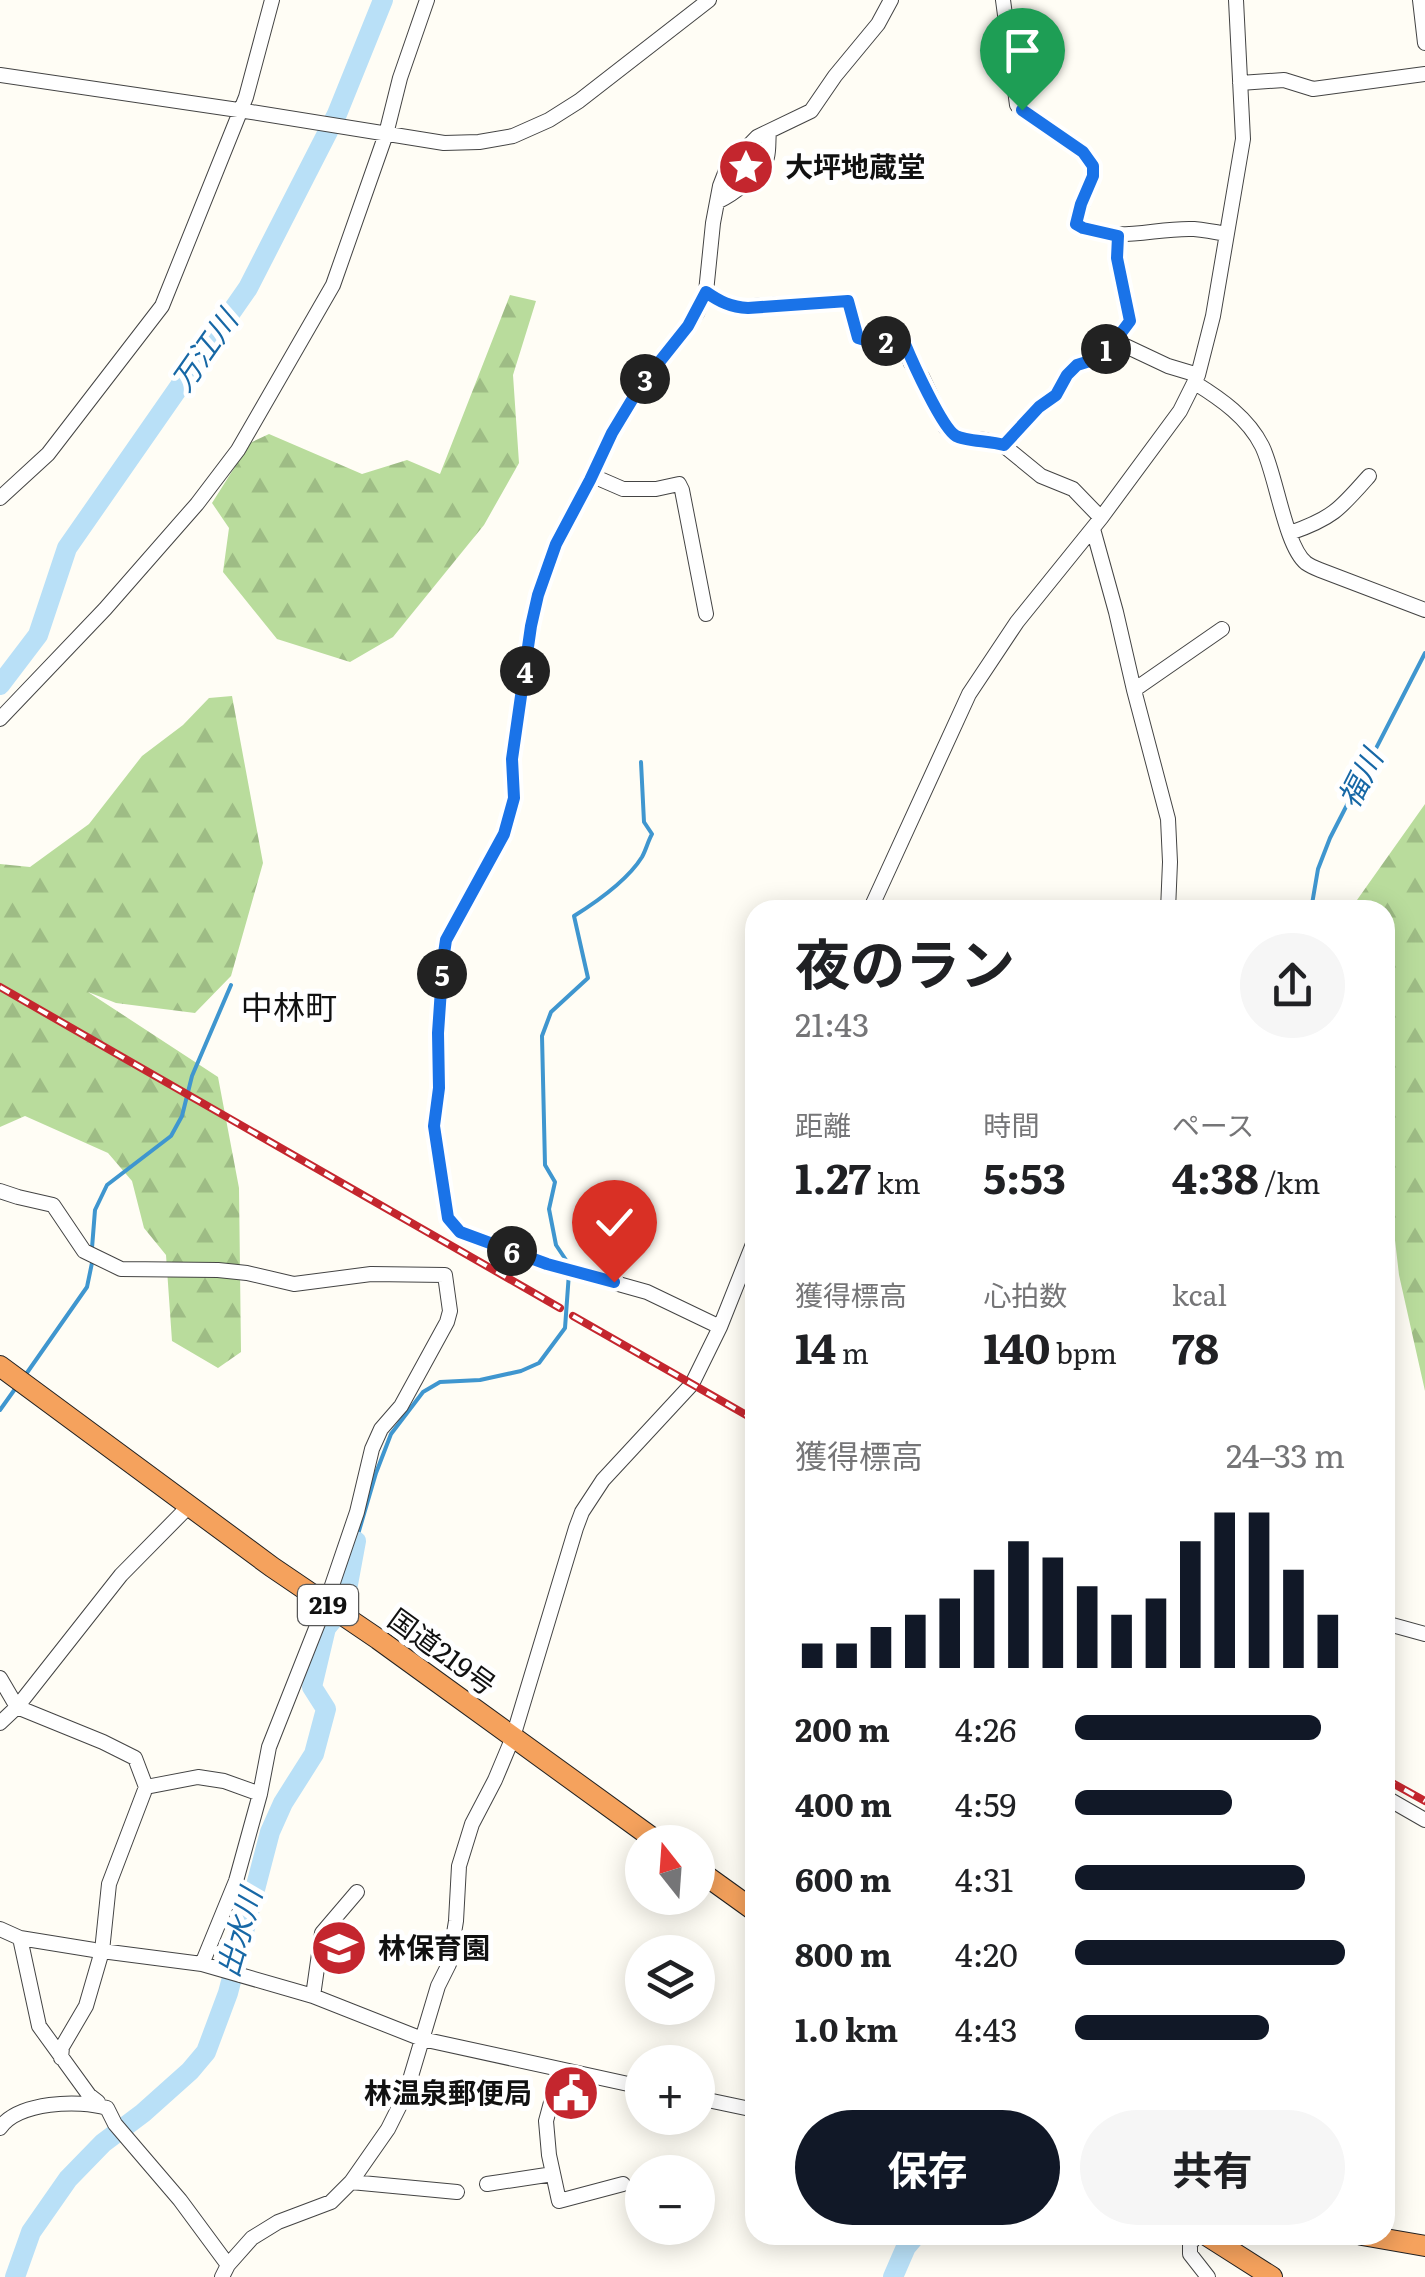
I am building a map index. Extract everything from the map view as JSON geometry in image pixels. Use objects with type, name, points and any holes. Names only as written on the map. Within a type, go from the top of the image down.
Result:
[{"type":"highway","name":"国道219号","points":[[0,1366],[634,1825]]},
{"type":"highway","points":[[715,1882],[745,1904]]},
{"type":"highway","points":[[1395,2241],[1425,2246]]},
{"type":"highway","points":[[1222,2245],[1272,2277]]},
{"type":"street","points":[[0,498],[48,454],[162,306],[242,110],[272,0]]},
{"type":"street","points":[[0,719],[198,504],[238,450],[333,285],[428,0]]},
{"type":"street","points":[[0,75],[444,143],[479,142],[513,136],[549,120],[709,0]]},
{"type":"street","points":[[720,1327],[647,1292],[547,1264],[460,1232],[448,1218],[434,1126],[446,940],[504,834],[514,798],[512,759],[538,595],[556,544],[612,433],[641,385],[688,326],[706,292],[717,202],[727,168],[758,137],[811,111],[878,24],[891,0]]},
{"type":"street","points":[[1003,0],[1017,105],[1083,152],[1093,166],[1076,224],[1118,236],[1192,229],[1226,234]]},
{"type":"street","points":[[875,900],[969,694],[1017,622],[1097,524],[1180,411],[1197,379],[1213,316],[1242,139],[1236,0]]},
{"type":"street","points":[[1420,0],[1425,43]]},
{"type":"street","points":[[1240,83],[1284,80],[1313,88],[1425,74]]},
{"type":"street","points":[[717,202],[726,198],[768,156],[768,132]]},
{"type":"street","points":[[1004,445],[1039,407],[1056,395],[1077,365],[1093,360],[1130,321],[1117,258],[1118,236]]},
{"type":"street","points":[[706,292],[734,307],[748,308],[848,301],[858,338],[905,344],[946,428],[960,438],[1004,445],[1042,476],[1073,489],[1097,524],[1168,819],[1168,900]]},
{"type":"street","points":[[1115,341],[1197,379],[1254,432],[1298,554],[1306,563],[1425,610]]},
{"type":"street","points":[[593,476],[623,490],[679,484],[706,614]]},
{"type":"street","points":[[1290,533],[1338,512],[1368,476]]},
{"type":"street","points":[[1134,690],[1222,630]]},
{"type":"street","points":[[0,1190],[53,1205],[84,1251],[121,1268],[232,1271],[294,1284],[371,1274],[445,1275],[450,1311],[447,1322],[401,1406],[381,1428],[372,1448],[357,1512],[326,1604],[269,1747],[236,1880],[202,1964]]},
{"type":"street","points":[[20,1938],[39,2026],[89,2095],[106,2108],[115,2124],[180,2200],[225,2271],[252,2238],[278,2222],[331,2202],[351,2182],[388,2129],[406,2093],[438,1986],[450,1964],[458,1866],[472,1824],[513,1738],[582,1512],[604,1480],[692,1384],[745,1263]]},
{"type":"street","points":[[0,1722],[17,1707],[121,1576],[189,1506]]},
{"type":"street","points":[[1395,1626],[1425,1634]]},
{"type":"street","points":[[0,1678],[17,1707],[135,1758],[146,1787],[109,1884],[102,1951],[86,2006],[62,2047],[60,2058]]},
{"type":"street","points":[[146,1787],[198,1777],[224,1781],[260,1794]]},
{"type":"street","points":[[1395,1804],[1425,1820]]},
{"type":"street","points":[[313,1996],[322,1933],[357,1892]]},
{"type":"street","points":[[0,1930],[20,1938],[202,1964],[313,1996],[422,2039],[625,2083]]},
{"type":"street","points":[[560,2069],[546,2121],[559,2201],[622,2184]]},
{"type":"street","points":[[0,2128],[29,2108],[87,2102],[106,2108]]},
{"type":"street","points":[[715,2102],[745,2108]]},
{"type":"street","points":[[487,2184],[553,2174]]},
{"type":"street","points":[[351,2182],[457,2192]]},
{"type":"street","points":[[1190,2245],[1190,2254],[1208,2277]]},
{"type":"green space","points":[[510,295],[536,301],[513,375],[519,463],[484,525],[393,637],[350,662],[277,639],[223,572],[229,528],[212,503],[250,443],[269,434],[362,474],[407,460],[440,474]]},
{"type":"green space","points":[[232,696],[263,863],[231,976],[195,1013],[116,1003],[88,992],[218,1077],[239,1188],[241,1352],[218,1368],[172,1341],[166,1255],[144,1228],[132,1181],[108,1153],[25,1116],[0,1127],[0,864],[30,867],[89,824],[142,756],[183,725],[209,698]]},
{"type":"green space","points":[[1425,804],[1425,1391],[1395,1240],[1395,900],[1357,900]]},
{"type":"waterway","name":"万江川","points":[[0,685],[38,635],[67,548],[248,288],[337,114],[383,0]]},
{"type":"waterway","name":"福川","points":[[1313,900],[1318,869],[1330,838],[1425,653]]},
{"type":"waterway","points":[[568,1263],[556,1245],[549,1209],[555,1182],[545,1165],[542,1036],[551,1012],[588,978],[574,916],[628,874],[642,857],[652,834],[644,822],[641,762]]},
{"type":"waterway","points":[[92,1248],[95,1210],[107,1185],[171,1136],[182,1116],[192,1076],[231,985]]},
{"type":"waterway","points":[[24,1377],[87,1287],[93,1258]]},
{"type":"waterway","points":[[356,1541],[391,1434],[423,1392],[440,1382],[480,1380],[539,1363],[565,1328],[569,1273]]},
{"type":"waterway","points":[[0,1410],[15,1389]]},
{"type":"waterway","name":"出水川","points":[[15,2277],[31,2232],[68,2179],[103,2143],[190,2071],[206,2052],[228,1993],[270,1832],[314,1754],[326,1709],[312,1687],[326,1628],[344,1606],[356,1541]]},
{"type":"waterway","name":"福川","points":[[893,2277],[908,2245]]},
{"type":"railway","points":[[0,987],[560,1308]]},
{"type":"railway","points":[[573,1316],[745,1414]]},
{"type":"railway","points":[[1395,1784],[1425,1801]]},
{"type":"place","name":"大坪地蔵堂","points":[[746,167]]},
{"type":"place","name":"林保育園","points":[[339,1948]]},
{"type":"place","name":"林温泉郵便局","points":[[571,2093]]},
{"type":"district","name":"中林町","points":[[289,1008]]},
{"type":"route","points":[[614,1282],[547,1264],[460,1232],[448,1218],[434,1126],[446,940],[504,834],[514,798],[512,759],[538,595],[556,544],[612,433],[641,385],[688,326],[706,292],[734,307],[748,308],[848,301],[858,338],[905,344],[946,428],[960,438],[1004,445],[1039,407],[1056,395],[1077,365],[1093,360],[1115,341],[1130,321],[1117,258],[1118,236],[1076,224],[1093,166],[1083,152],[1022,110]]}]
